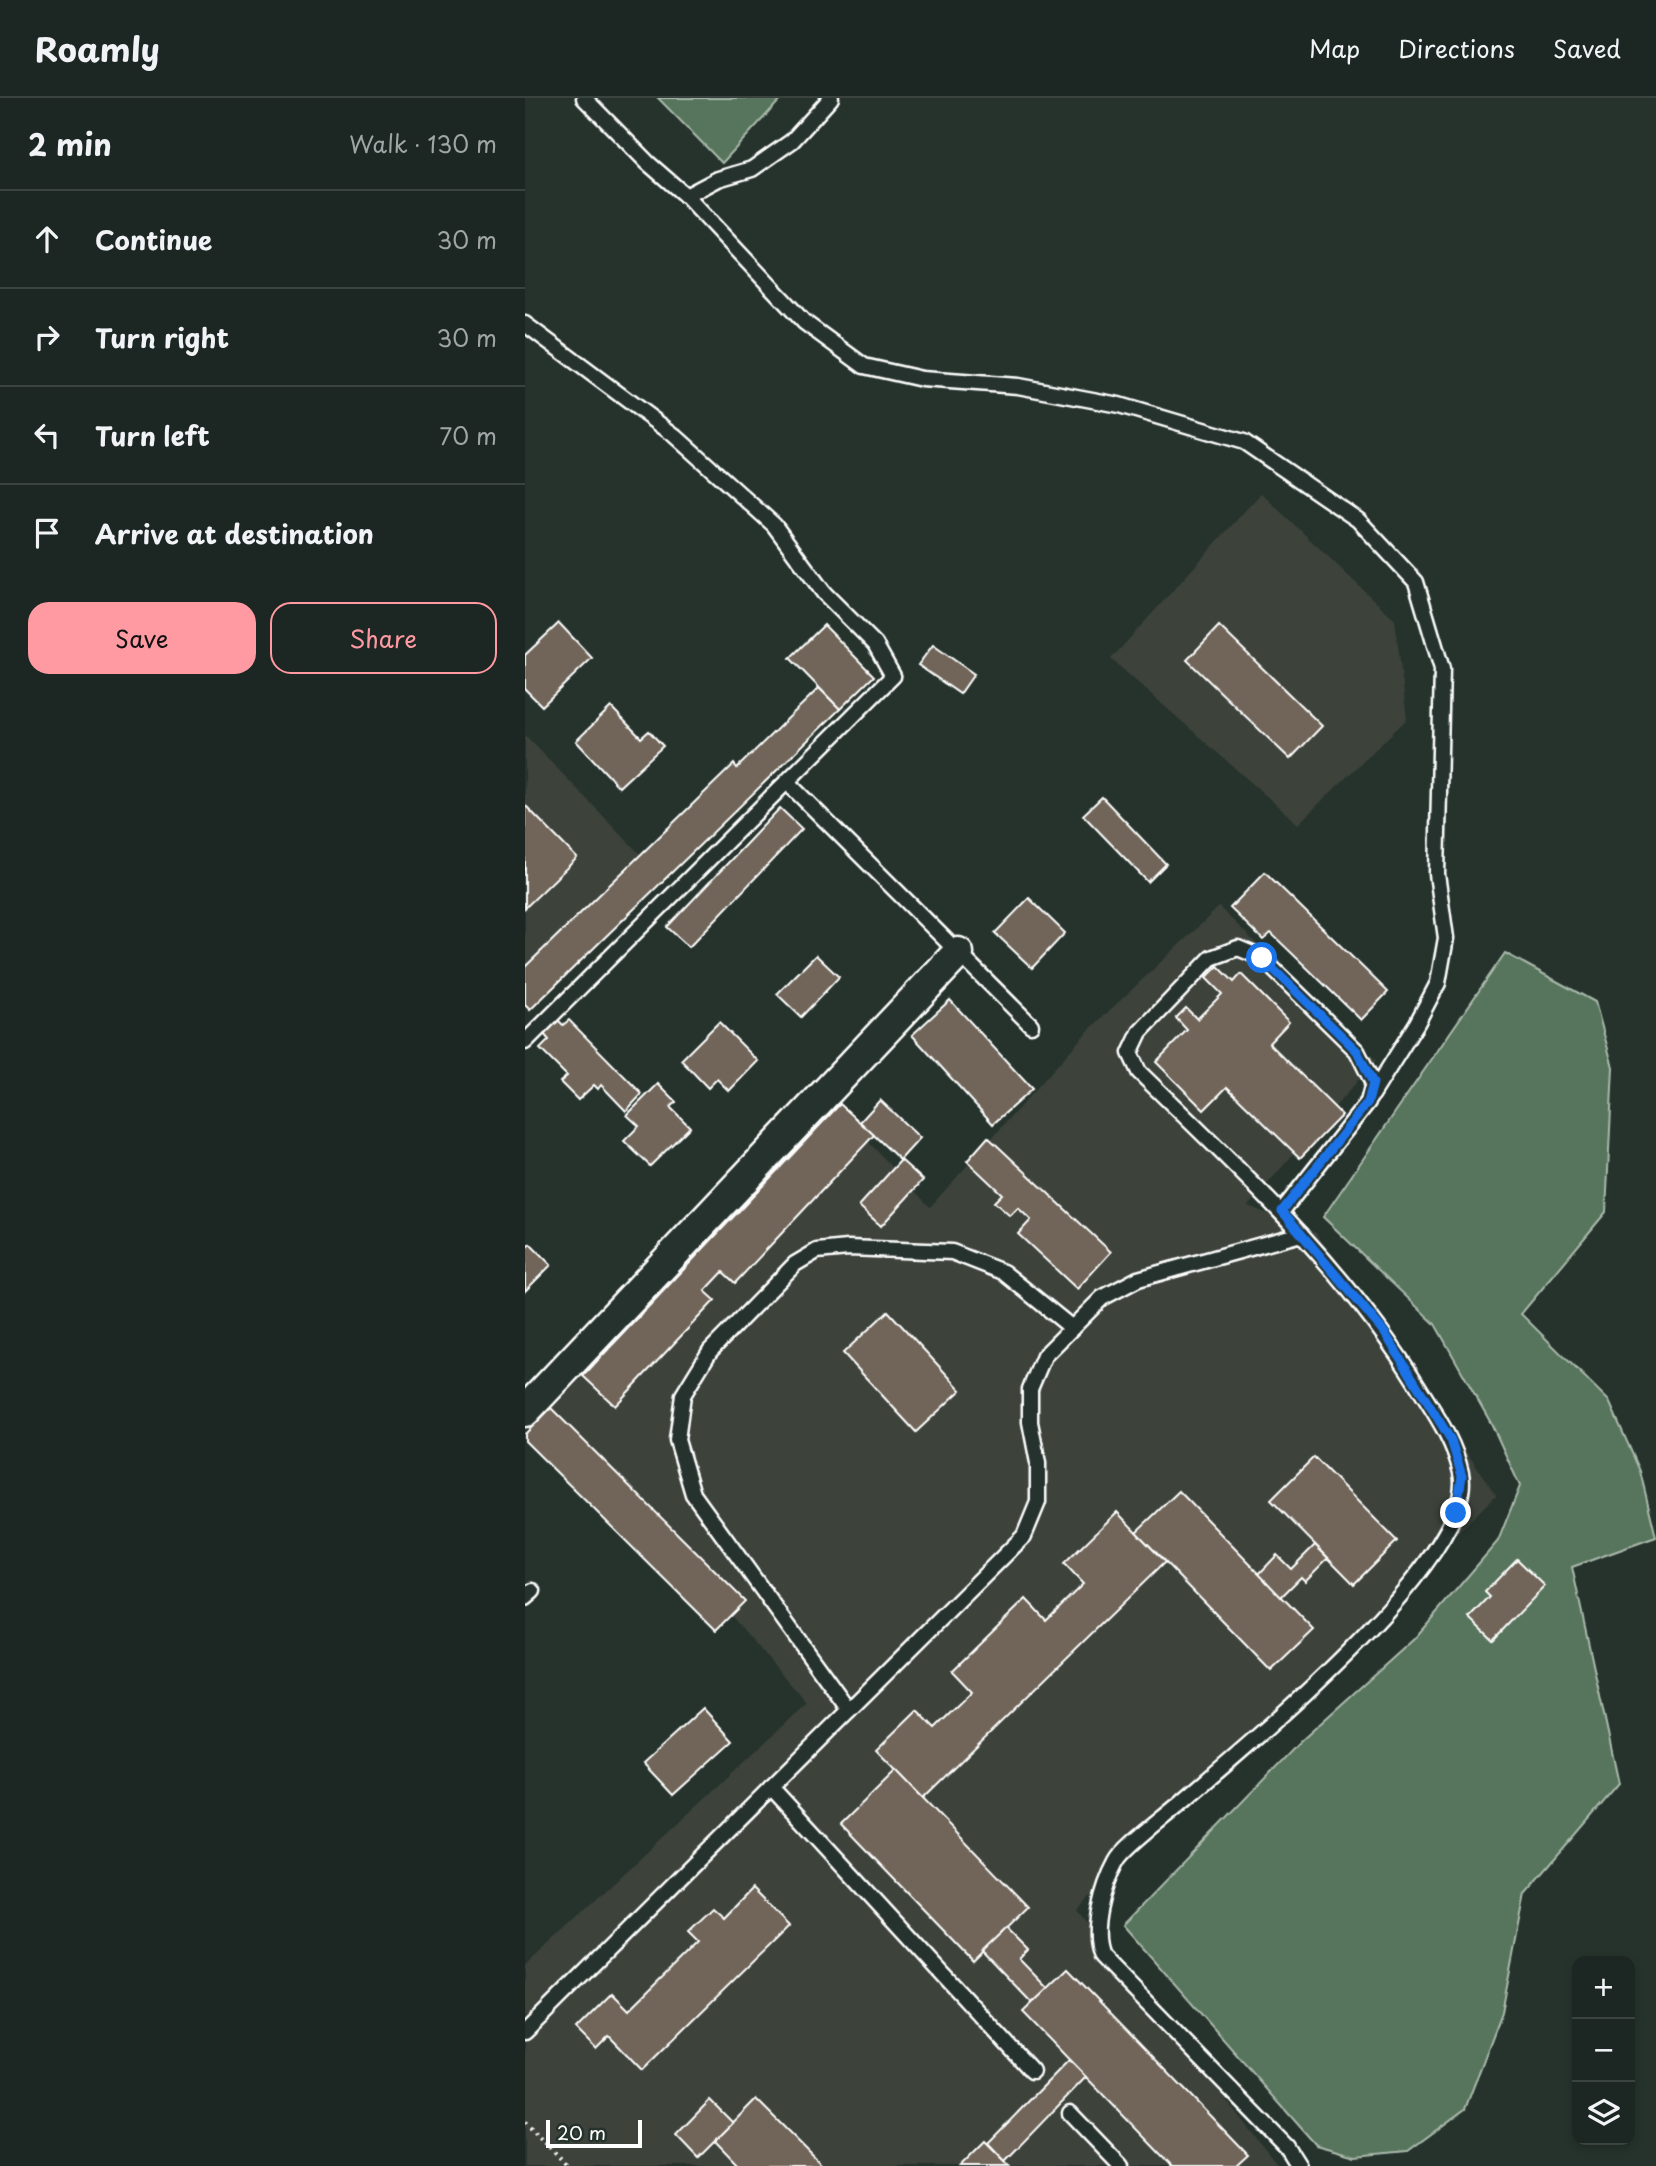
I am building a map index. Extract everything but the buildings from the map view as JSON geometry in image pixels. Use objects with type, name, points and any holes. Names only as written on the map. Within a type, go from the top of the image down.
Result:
[{"type":"street","points":[[525,1411],[958,953]]},
{"type":"lane","points":[[585,98],[648,163],[686,196],[804,323],[864,366],[922,379],[1018,386],[1119,405],[1244,442],[1357,520],[1416,582],[1442,669],[1437,874],[1446,938],[1438,983],[1417,1023],[1368,1102],[1282,1211]]},
{"type":"lane","points":[[686,196],[719,179],[753,169],[792,141],[831,98]]},
{"type":"lane","points":[[525,324],[674,435],[774,525],[824,593],[875,644],[893,676],[525,1042]]},
{"type":"lane","points":[[786,782],[1031,1025]]},
{"type":"lane","points":[[1299,2166],[1287,2147],[1101,1956],[1095,1943],[1094,1929],[1116,1860],[1322,1679],[1412,1582],[1456,1513],[1462,1476],[1451,1440],[1384,1332],[1282,1211],[1139,1072],[1130,1052],[1140,1032],[1211,958],[1237,948],[1262,958],[1357,1051],[1373,1083],[1368,1102]]},
{"type":"lane","points":[[525,2032],[1024,1536],[1038,1502],[1038,1463],[1030,1422],[1030,1389],[1044,1356],[1102,1298],[1138,1279],[1301,1234]]},
{"type":"lane","points":[[849,1710],[693,1494],[677,1440],[683,1395],[710,1351],[795,1264],[817,1251],[848,1248],[952,1252],[1003,1272],[1072,1328]]},
{"type":"lane","points":[[771,1787],[1031,2071]]},
{"type":"lane","points":[[1070,2113],[1121,2166]]},
{"type":"path","points":[[525,2122],[568,2166]]},
{"type":"shaded area","points":[[1261,493],[1395,620],[1407,719],[1298,824],[1111,659]]},
{"type":"shaded area","points":[[525,735],[641,855],[525,1003]]},
{"type":"shaded area","points":[[1219,907],[1376,1060],[1248,1206],[1316,1233],[1496,1495],[1077,1910],[1278,2166],[525,2166],[525,1966],[807,1703],[551,1408],[843,1115],[930,1207],[1086,1033]]},
{"type":"green space","points":[[658,98],[782,98],[722,163]]},
{"type":"green space","points":[[1505,953],[1595,1002],[1613,1067],[1606,1212],[1521,1314],[1609,1401],[1640,1471],[1656,1537],[1572,1567],[1619,1784],[1525,1894],[1502,2012],[1465,2109],[1408,2151],[1355,2156],[1316,2145],[1123,1925],[1302,1740],[1414,1639],[1498,1541],[1520,1486],[1492,1425],[1435,1324],[1323,1217]]},
{"type":"route","points":[[1262,958],[1357,1051],[1373,1083],[1368,1102],[1282,1211],[1384,1332],[1451,1440],[1462,1476],[1456,1513]]}]
